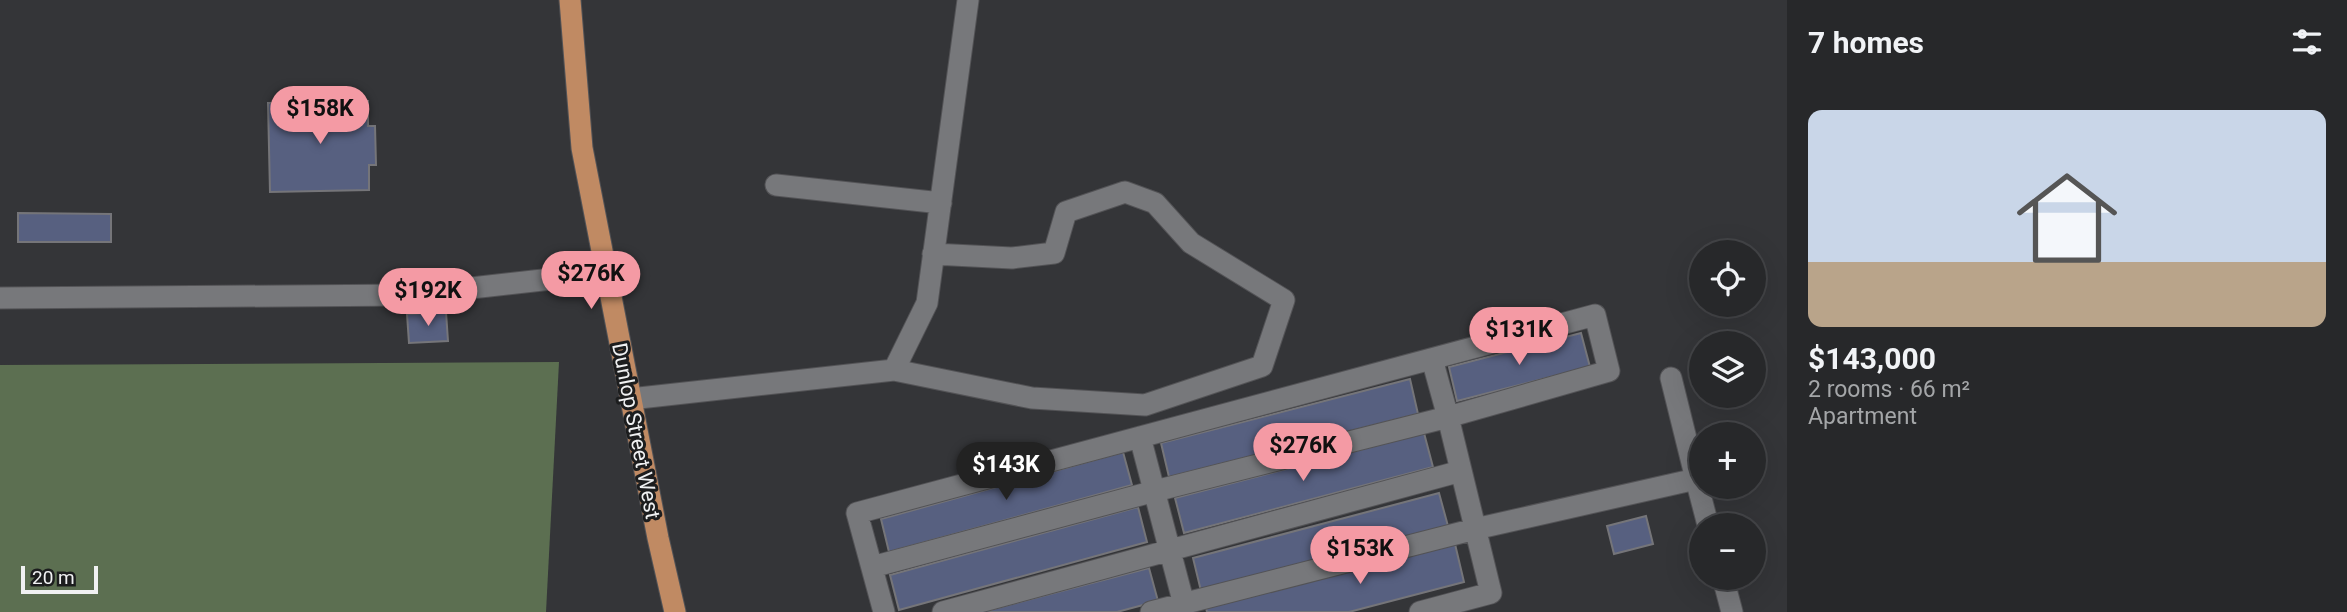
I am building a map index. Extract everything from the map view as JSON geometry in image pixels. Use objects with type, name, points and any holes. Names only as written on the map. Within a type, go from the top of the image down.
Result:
[{"type":"main road","name":"Dunlop Street West","points":[[570,0],[582,148],[630,399],[676,612]]},
{"type":"lane","points":[[894,370],[927,303],[968,0]]},
{"type":"lane","points":[[776,185],[940,203]]},
{"type":"lane","points":[[630,399],[894,370],[1032,398],[1145,405],[1262,366],[1284,300],[1191,243],[1156,204],[1125,192],[1066,212],[1054,253],[1012,258],[933,254]]},
{"type":"lane","points":[[0,298],[409,295],[605,273]]},
{"type":"lane","points":[[872,567],[1155,491],[1448,417],[1609,371],[1595,315],[857,513],[884,612]]},
{"type":"lane","points":[[1420,612],[1491,593],[1432,359]]},
{"type":"lane","points":[[1671,378],[1689,451]]},
{"type":"lane","points":[[1140,437],[1185,607]]},
{"type":"lane","points":[[943,612],[1461,471]]},
{"type":"lane","points":[[1151,612],[1185,607],[1475,529],[1689,481]]},
{"type":"lane","points":[[1726,590],[1732,612]]},
{"type":"green space","points":[[559,362],[546,612],[0,612],[0,365]]},
{"type":"building","points":[[368,101],[368,126],[375,126],[376,165],[369,165],[369,190],[270,192],[268,103]]},
{"type":"building","points":[[18,213],[111,214],[111,242],[18,242]]},
{"type":"building","points":[[446,312],[448,341],[409,343],[407,314]]},
{"type":"building","points":[[1581,333],[1590,367],[1457,401],[1449,367]]},
{"type":"building","points":[[1410,379],[1418,414],[1169,477],[1161,443]]},
{"type":"building","points":[[1424,433],[1433,467],[1184,533],[1175,498]]},
{"type":"building","points":[[1123,452],[1132,485],[889,552],[881,519]]},
{"type":"building","points":[[1439,493],[1448,526],[1201,591],[1193,558]]},
{"type":"building","points":[[1138,507],[1147,542],[899,610],[890,575]]},
{"type":"building","points":[[1646,516],[1653,544],[1614,554],[1607,526]]},
{"type":"building","points":[[1455,544],[1464,582],[1349,612],[1207,612],[1206,608]]},
{"type":"building","points":[[1149,568],[1158,601],[1117,612],[982,612]]}]
